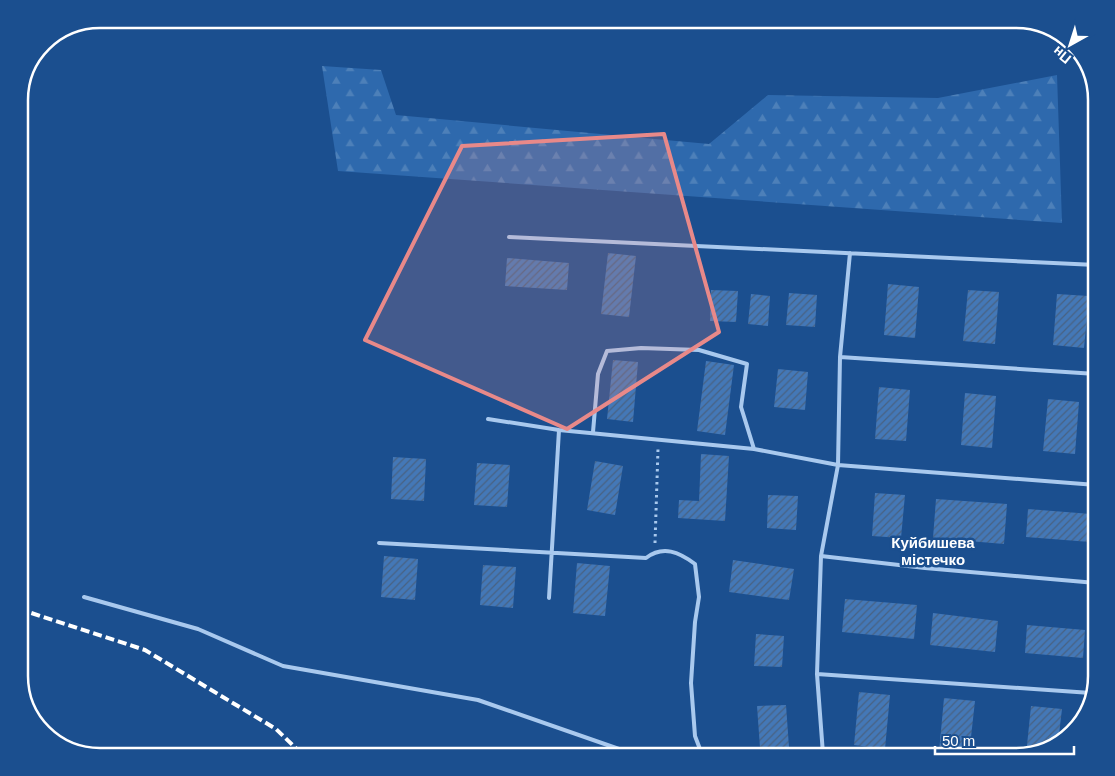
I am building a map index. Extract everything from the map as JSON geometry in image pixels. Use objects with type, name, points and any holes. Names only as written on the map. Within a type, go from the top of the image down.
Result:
[{"type":"lane","points":[[509,236],[1088,265]]},
{"type":"lane","points":[[823,748],[818,674],[821,556],[838,465],[840,358],[850,253]]},
{"type":"lane","points":[[593,432],[598,374],[608,351],[641,348],[699,350],[747,364],[741,407],[754,449]]},
{"type":"lane","points":[[840,358],[1088,374]]},
{"type":"lane","points":[[488,419],[559,430],[754,449],[838,465],[1088,484]]},
{"type":"lane","points":[[549,598],[550,554],[559,430]]},
{"type":"lane","points":[[379,543],[646,558],[655,551],[672,551],[682,555],[695,564],[699,597],[695,622],[691,683],[695,736],[700,748]]},
{"type":"lane","points":[[821,556],[925,568],[1088,582]]},
{"type":"lane","points":[[84,597],[198,629],[282,666],[478,700],[616,748]]},
{"type":"lane","points":[[818,674],[1086,693]]},
{"type":"path","points":[[655,551],[658,439]]},
{"type":"highlighted area","points":[[664,134],[719,332],[567,429],[365,340],[462,146]]},
{"type":"green space","points":[[322,66],[381,70],[396,115],[709,144],[768,95],[938,98],[1057,75],[1062,223],[338,171]]},
{"type":"building","points":[[608,253],[636,256],[629,317],[601,314]]},
{"type":"building","points":[[507,258],[569,263],[567,290],[505,286]]},
{"type":"building","points":[[888,284],[919,287],[915,338],[884,335]]},
{"type":"building","points":[[711,290],[738,291],[736,322],[710,321]]},
{"type":"building","points":[[968,290],[999,292],[995,344],[963,341]]},
{"type":"building","points":[[789,293],[817,295],[815,327],[786,325]]},
{"type":"building","points":[[751,294],[770,296],[768,326],[748,324]]},
{"type":"building","points":[[1057,294],[1088,296],[1084,348],[1053,345]]},
{"type":"building","points":[[613,360],[638,362],[633,422],[607,419]]},
{"type":"building","points":[[706,361],[734,365],[725,435],[697,431]]},
{"type":"building","points":[[778,369],[808,372],[805,410],[774,407]]},
{"type":"building","points":[[879,387],[910,390],[906,441],[875,439]]},
{"type":"building","points":[[965,393],[996,396],[992,448],[961,445]]},
{"type":"building","points":[[1048,399],[1079,402],[1075,454],[1043,451]]},
{"type":"building","points":[[701,454],[729,456],[725,521],[678,518],[679,500],[699,501]]},
{"type":"building","points":[[393,457],[426,459],[424,501],[391,499]]},
{"type":"building","points":[[595,461],[623,466],[615,515],[587,510]]},
{"type":"building","points":[[477,463],[510,465],[507,507],[474,505]]},
{"type":"building","points":[[875,493],[905,495],[901,538],[872,536]]},
{"type":"building","points":[[768,495],[798,496],[796,530],[767,528]]},
{"type":"building","points":[[936,499],[1007,504],[1004,544],[933,538]]},
{"type":"building","points":[[1028,509],[1088,514],[1088,542],[1026,537]]},
{"type":"building","points":[[384,556],[418,559],[415,600],[381,597]]},
{"type":"building","points":[[733,560],[794,569],[789,600],[729,592]]},
{"type":"building","points":[[577,563],[610,566],[605,616],[573,613]]},
{"type":"building","points":[[483,565],[516,567],[513,608],[480,605]]},
{"type":"building","points":[[845,599],[917,605],[914,639],[842,632]]},
{"type":"building","points":[[933,613],[998,621],[995,652],[930,645]]},
{"type":"building","points":[[1027,625],[1085,630],[1083,658],[1025,653]]},
{"type":"building","points":[[756,634],[784,636],[782,667],[754,666]]},
{"type":"building","points":[[859,692],[890,695],[885,748],[854,745]]},
{"type":"building","points":[[944,698],[975,701],[970,748],[939,748]]},
{"type":"building","points":[[786,705],[789,747],[760,748],[757,706]]},
{"type":"building","points":[[1031,706],[1062,709],[1059,733],[1047,741],[1027,748]]},
{"type":"railway","points":[[28,612],[145,650],[276,729],[296,748]]},
{"type":"district","name":"Куйбишева містечко","points":[[933,552]]}]
